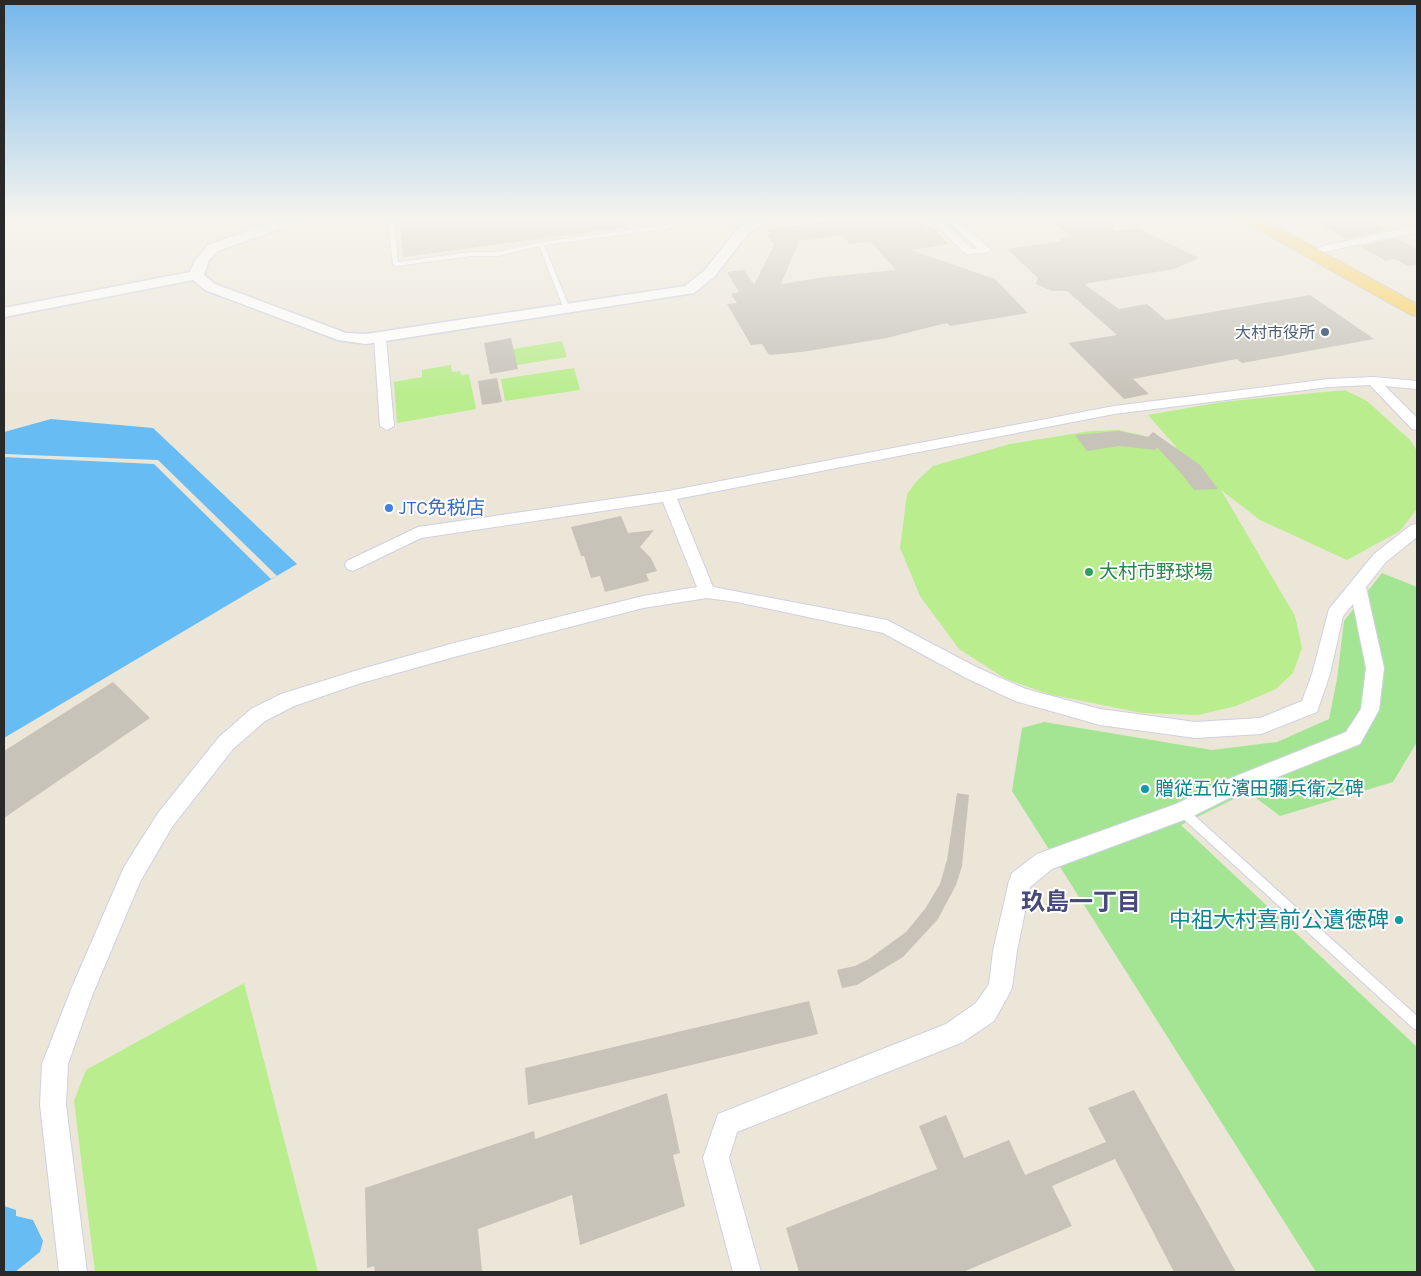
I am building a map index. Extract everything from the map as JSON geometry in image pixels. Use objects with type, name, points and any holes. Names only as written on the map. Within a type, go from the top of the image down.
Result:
[{"type":"highway","points":[[1355,277],[1417,311]]},
{"type":"highway","points":[[1376,277],[1417,298]]},
{"type":"street","points":[[4,313],[189,277]]},
{"type":"street","points":[[198,277],[210,287],[344,337],[366,339],[689,290],[701,284],[709,277]]},
{"type":"street","points":[[380,338],[387,426]]},
{"type":"street","points":[[1373,382],[1417,426]]},
{"type":"street","points":[[353,565],[418,533],[668,496],[1114,410],[1329,384],[1373,382],[1417,385]]},
{"type":"street","points":[[668,496],[707,592]]},
{"type":"street","points":[[73,1272],[52,1105],[55,1064],[90,970],[132,875],[165,820],[226,743],[258,715],[288,700],[349,680],[454,650],[643,602],[707,592],[737,596],[887,627],[972,673],[1022,696],[1100,717],[1195,730],[1261,726],[1310,706],[1321,674],[1335,614],[1358,588],[1380,558],[1417,529]]},
{"type":"street","points":[[747,1272],[716,1158],[727,1123],[954,1033],[985,1012],[1000,988],[1005,952],[1020,881],[1045,861],[1182,811],[1238,784],[1353,738],[1370,710],[1375,668],[1358,588]]},
{"type":"lane","points":[[554,277],[567,310]]},
{"type":"lane","points":[[1182,811],[1417,1024]]},
{"type":"green space","points":[[562,341],[567,357],[517,365],[513,349]]},
{"type":"green space","points":[[451,365],[452,372],[460,371],[461,375],[469,374],[476,409],[397,423],[394,382],[422,377],[422,370]]},
{"type":"green space","points":[[574,368],[580,390],[505,401],[501,379]]},
{"type":"green space","name":"大村市野球場","points":[[1345,390],[1367,401],[1410,440],[1417,451],[1417,509],[1400,531],[1347,560],[1260,520],[1221,490],[1295,616],[1302,648],[1293,673],[1276,689],[1236,706],[1198,715],[1142,713],[1048,694],[1006,679],[959,649],[920,596],[900,548],[907,494],[917,481],[933,466],[1010,444],[1091,431],[1119,430],[1150,437],[1177,448],[1148,415],[1222,402]]},
{"type":"green space","points":[[1382,573],[1417,587],[1417,742],[1393,782],[1280,816],[1248,792],[1181,825],[1417,1047],[1417,1272],[1316,1272],[1012,791],[1022,728],[1044,722],[1212,750],[1277,742],[1329,719],[1337,679],[1344,621]]},
{"type":"green space","points":[[244,983],[318,1272],[95,1272],[74,1101],[86,1070]]},
{"type":"water","points":[[51,419],[153,428],[297,564],[4,738],[4,432]]},
{"type":"water","points":[[4,1206],[16,1210],[16,1216],[33,1220],[43,1241],[40,1252],[15,1272],[4,1272]]},
{"type":"pier","points":[[4,454],[158,460],[277,576],[271,579],[154,464],[4,457]]},
{"type":"building","points":[[730,277],[748,277],[754,285],[758,277],[784,277],[781,284],[830,277],[988,277],[995,279],[1028,313],[950,326],[947,323],[887,338],[802,352],[769,355],[762,344],[751,345],[727,304],[737,303],[731,294],[739,292]]},
{"type":"building","points":[[1036,277],[1129,277],[1084,284],[1119,309],[1147,304],[1166,320],[1310,295],[1374,339],[1242,363],[1237,359],[1133,379],[1149,394],[1124,399],[1068,343],[1117,335],[1067,291],[1052,291],[1036,284],[1038,278]]},
{"type":"building","points":[[511,338],[518,369],[490,374],[484,343]]},
{"type":"building","points":[[497,378],[502,402],[482,405],[478,381]]},
{"type":"building","points":[[1119,431],[1148,437],[1153,432],[1200,465],[1218,489],[1194,490],[1157,447],[1156,450],[1120,446],[1087,451],[1075,435]]},
{"type":"building","points":[[621,516],[628,533],[654,530],[640,547],[651,558],[657,571],[646,574],[649,581],[605,592],[600,576],[591,578],[584,556],[581,556],[571,527]]},
{"type":"building","points":[[113,682],[150,718],[4,818],[4,751]]},
{"type":"building","points":[[957,793],[969,795],[962,866],[956,885],[938,919],[903,957],[857,985],[842,988],[837,970],[855,966],[869,959],[906,932],[925,909],[940,884],[947,860]]},
{"type":"building","points":[[809,1001],[818,1034],[528,1105],[525,1068]]},
{"type":"building","points":[[1134,1090],[1236,1272],[1174,1272],[1115,1159],[1052,1186],[1072,1226],[963,1272],[799,1272],[786,1228],[937,1169],[919,1126],[946,1115],[964,1158],[1009,1140],[1025,1175],[1106,1142],[1088,1108]]},
{"type":"building","points":[[667,1093],[680,1153],[673,1155],[685,1206],[580,1245],[572,1195],[478,1229],[482,1272],[375,1272],[374,1266],[367,1268],[365,1188],[534,1131],[535,1139]]},
{"type":"place","name":"大村市役所","points":[[1325,332]]},
{"type":"place","name":"JTC免税店","points":[[389,508]]},
{"type":"place","name":"大村市野球場","points":[[1089,572]]},
{"type":"place","name":"贈従五位濱田彌兵衛之碑","points":[[1145,789]]},
{"type":"place","name":"中祖大村喜前公遺徳碑","points":[[1399,920]]},
{"type":"district","name":"玖島一丁目","points":[[1081,902]]}]
